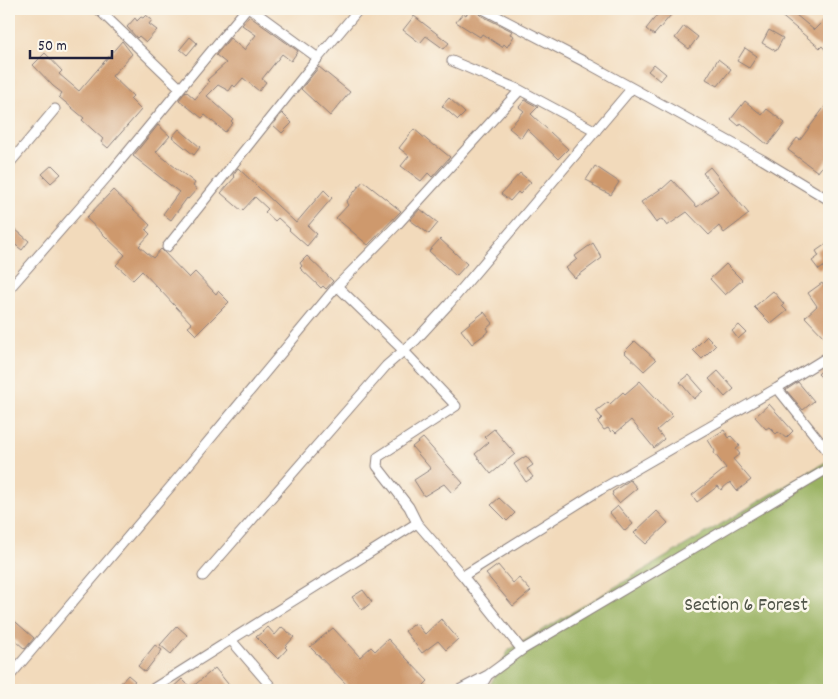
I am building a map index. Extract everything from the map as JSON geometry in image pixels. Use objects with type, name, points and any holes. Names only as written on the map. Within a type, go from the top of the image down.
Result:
[{"type":"street","points":[[98,9],[180,88]]},
{"type":"street","points":[[9,289],[107,177],[246,9]]},
{"type":"street","points":[[251,9],[318,58]]},
{"type":"street","points":[[167,248],[359,9]]},
{"type":"street","points":[[482,9],[585,62],[763,160],[829,200]]},
{"type":"street","points":[[452,61],[520,90],[596,131]]},
{"type":"street","points":[[203,576],[386,366],[416,340],[450,304],[632,88]]},
{"type":"street","points":[[9,677],[337,286],[397,225],[520,90]]},
{"type":"street","points":[[9,164],[55,109]]},
{"type":"street","points":[[337,286],[403,350],[456,406],[378,457],[377,466],[410,507],[417,523],[463,576],[522,650]]},
{"type":"street","points":[[463,576],[600,490],[778,388],[829,356]]},
{"type":"street","points":[[778,388],[829,453]]},
{"type":"street","points":[[459,690],[488,675],[522,650],[829,468]]},
{"type":"street","points":[[151,690],[417,523]]},
{"type":"street","points":[[231,640],[274,690]]},
{"type":"street","points":[[479,690],[488,675]]},
{"type":"green space","name":"Section 6 Forest","points":[[829,460],[829,690],[487,690],[509,650]]},
{"type":"building","points":[[470,9],[474,9],[480,15],[512,31],[510,34],[514,36],[507,47],[504,44],[502,47],[482,34],[480,37],[456,22],[463,13],[466,15]]},
{"type":"building","points":[[649,9],[676,9],[654,35],[646,29],[657,15]]},
{"type":"building","points":[[773,9],[789,9],[814,30],[825,19],[829,23],[829,54],[822,46],[820,48]]},
{"type":"building","points":[[146,15],[152,20],[149,24],[157,30],[146,42],[139,36],[137,38],[127,27],[135,18],[137,21]]},
{"type":"building","points":[[249,16],[298,51],[291,61],[282,54],[262,79],[266,82],[259,91],[243,78],[235,87],[233,85],[229,91],[218,85],[207,96],[233,119],[231,121],[233,123],[225,132],[205,115],[202,118],[179,100],[186,91],[195,99],[209,82],[207,80],[226,63],[216,55],[230,38],[244,50],[256,35],[242,25]]},
{"type":"building","points":[[414,16],[449,43],[444,49],[426,36],[420,43],[403,30]]},
{"type":"building","points":[[684,26],[698,37],[689,49],[675,38]]},
{"type":"building","points":[[769,30],[783,38],[776,51],[762,43]]},
{"type":"building","points":[[190,37],[197,43],[187,55],[180,49]]},
{"type":"building","points":[[122,41],[132,54],[112,76],[133,96],[130,99],[141,110],[108,148],[101,142],[103,139],[82,120],[84,118],[59,97],[62,93],[33,65],[45,53],[62,71],[59,74],[79,91]]},
{"type":"building","points":[[745,48],[757,56],[749,68],[737,61]]},
{"type":"building","points":[[718,59],[731,69],[718,86],[706,79]]},
{"type":"building","points":[[654,64],[666,74],[660,81],[648,71]]},
{"type":"building","points":[[319,67],[350,92],[330,116],[301,89]]},
{"type":"building","points":[[449,98],[465,113],[458,120],[442,106]]},
{"type":"building","points":[[525,100],[538,107],[531,114],[568,149],[558,159],[527,129],[521,138],[509,128],[524,111],[519,107]]},
{"type":"building","points":[[745,101],[762,115],[767,109],[785,123],[768,145],[741,123],[739,126],[731,119]]},
{"type":"building","points":[[829,101],[829,157],[818,172],[788,150],[797,138],[800,140]]},
{"type":"building","points":[[282,113],[292,123],[282,133],[273,125]]},
{"type":"building","points":[[158,125],[170,136],[156,152],[195,183],[193,186],[197,189],[187,198],[171,220],[163,214],[179,192],[133,156]]},
{"type":"building","points":[[179,129],[200,147],[194,155],[172,137]]},
{"type":"building","points":[[414,129],[450,157],[432,177],[428,173],[421,181],[401,166],[409,156],[399,148]]},
{"type":"building","points":[[52,165],[61,174],[51,183],[42,174]]},
{"type":"building","points":[[595,166],[619,182],[611,195],[593,186],[594,184],[586,180]]},
{"type":"building","points":[[710,167],[749,214],[724,233],[719,226],[709,235],[687,212],[667,226],[662,219],[656,223],[641,202],[662,189],[672,180],[697,207],[718,191],[703,173]]},
{"type":"building","points":[[238,168],[296,223],[324,190],[332,198],[308,226],[317,234],[307,246],[278,218],[275,221],[265,212],[268,209],[255,197],[242,211],[221,193],[235,177],[233,175]]},
{"type":"building","points":[[520,173],[531,182],[520,194],[518,192],[510,201],[501,194]]},
{"type":"building","points":[[363,181],[401,211],[368,245],[336,218],[348,205],[346,202]]},
{"type":"building","points":[[113,190],[150,225],[146,230],[150,234],[139,246],[153,258],[161,249],[189,278],[195,272],[216,294],[218,291],[229,302],[196,335],[188,327],[192,324],[142,271],[133,280],[116,265],[125,255],[86,218]]},
{"type":"building","points":[[420,209],[438,223],[429,234],[410,220]]},
{"type":"building","points":[[9,224],[29,241],[22,250],[9,240]]},
{"type":"building","points":[[440,239],[467,264],[456,276],[429,251]]},
{"type":"building","points":[[829,242],[829,263],[819,270],[812,261],[819,256],[816,251]]},
{"type":"building","points":[[593,243],[602,258],[575,278],[566,268],[577,259],[575,256]]},
{"type":"building","points":[[307,256],[333,281],[326,289],[323,286],[321,288],[300,268],[302,266],[300,263]]},
{"type":"building","points":[[726,264],[742,280],[725,295],[710,279]]},
{"type":"building","points":[[822,283],[829,294],[829,334],[825,338],[805,317],[817,306],[808,293]]},
{"type":"building","points":[[773,291],[784,304],[782,306],[787,311],[771,324],[754,307]]},
{"type":"building","points":[[484,312],[493,323],[487,328],[489,331],[472,344],[461,330]]},
{"type":"building","points":[[739,325],[746,332],[738,339],[732,331]]},
{"type":"building","points":[[707,336],[716,345],[702,359],[693,350]]},
{"type":"building","points":[[635,341],[656,360],[644,371],[624,352]]},
{"type":"building","points":[[829,364],[829,385],[818,374]]},
{"type":"building","points":[[718,371],[734,389],[725,397],[709,379]]},
{"type":"building","points":[[689,375],[703,391],[694,399],[680,382]]},
{"type":"building","points":[[640,381],[673,416],[657,430],[664,439],[654,448],[631,420],[616,433],[613,430],[611,432],[608,428],[604,430],[598,422],[602,418],[596,411],[608,402],[610,404],[623,392],[625,394]]},
{"type":"building","points":[[798,382],[814,401],[803,410],[786,390]]},
{"type":"building","points":[[769,404],[793,431],[786,438],[778,432],[776,434],[769,427],[766,429],[755,417]]},
{"type":"building","points":[[494,429],[515,454],[491,474],[475,454],[489,442],[484,437]]},
{"type":"building","points":[[724,430],[729,438],[731,436],[740,446],[736,449],[740,454],[733,459],[751,480],[737,491],[730,482],[721,490],[718,486],[697,502],[692,495],[726,468],[714,453],[715,451],[708,440]]},
{"type":"building","points":[[423,438],[463,483],[452,493],[444,484],[424,496],[414,480],[431,469],[412,447]]},
{"type":"building","points":[[526,456],[533,465],[527,469],[533,477],[526,482],[514,464]]},
{"type":"building","points":[[630,480],[637,488],[619,503],[612,495],[612,492]]},
{"type":"building","points":[[499,498],[515,513],[507,521],[491,505]]},
{"type":"building","points":[[618,506],[633,524],[625,531],[610,513]]},
{"type":"building","points":[[657,511],[668,523],[646,544],[634,533]]},
{"type":"building","points":[[498,565],[513,583],[519,578],[531,591],[513,606],[486,574]]},
{"type":"building","points":[[363,590],[372,602],[362,610],[352,597]]},
{"type":"building","points":[[9,616],[34,638],[25,649],[9,635]]},
{"type":"building","points":[[441,619],[458,639],[446,650],[438,641],[422,653],[405,631],[416,623],[425,634]]},
{"type":"building","points":[[177,626],[187,635],[171,654],[160,645]]},
{"type":"building","points":[[268,627],[275,635],[282,627],[294,637],[278,659],[256,637]]},
{"type":"building","points":[[333,628],[360,657],[371,647],[375,651],[388,639],[428,681],[419,690],[398,690],[394,686],[389,690],[352,690],[310,647]]},
{"type":"building","points":[[155,645],[162,650],[145,672],[138,666]]},
{"type":"building","points":[[215,668],[233,690],[170,690],[182,679],[191,688]]},
{"type":"building","points":[[128,675],[135,681],[125,690],[119,685]]}]
